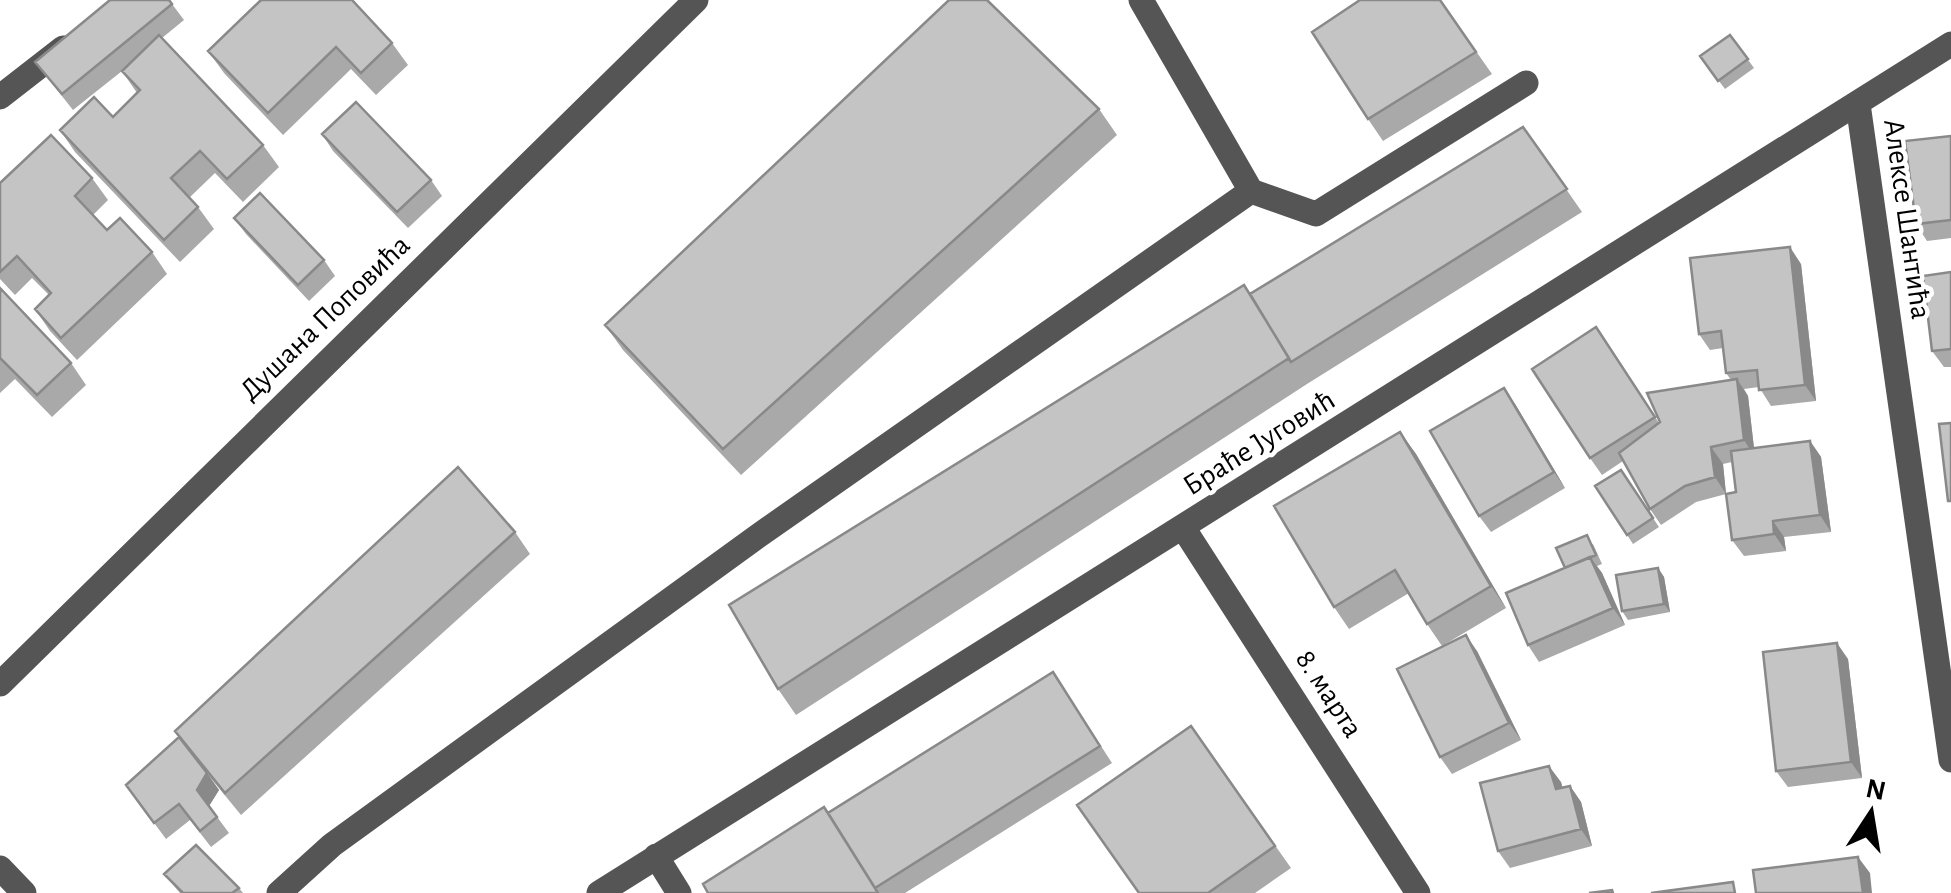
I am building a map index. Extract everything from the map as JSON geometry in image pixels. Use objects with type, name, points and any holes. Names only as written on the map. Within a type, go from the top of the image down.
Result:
[{"type":"street","name":"Душана Поповића","points":[[0,684],[696,0]]},
{"type":"street","points":[[1145,2],[1251,191],[1316,214],[1526,83]]},
{"type":"street","points":[[0,98],[79,36]]},
{"type":"street","name":"Браће Југовић","points":[[599,893],[1951,44]]},
{"type":"street","name":"Алексе Шантића","points":[[1858,104],[1951,760]]},
{"type":"street","points":[[279,893],[332,845],[758,536],[1251,191]]},
{"type":"street","name":"8. марта","points":[[1184,529],[1418,893]]},
{"type":"street","points":[[656,856],[679,893]]},
{"type":"street","points":[[0,868],[24,893]]},
{"type":"building","points":[[110,0],[169,0],[172,4],[62,94],[35,62]]},
{"type":"building","points":[[261,0],[352,0],[392,43],[361,73],[336,47],[268,113],[208,51]]},
{"type":"building","points":[[949,0],[987,0],[1099,109],[723,449],[605,325]]},
{"type":"building","points":[[1360,0],[1440,0],[1476,52],[1368,119],[1312,32]]},
{"type":"building","points":[[159,35],[263,145],[227,179],[200,151],[171,178],[198,207],[164,240],[60,130],[94,97],[113,117],[140,90],[122,71]]},
{"type":"building","points":[[1730,35],[1748,59],[1718,81],[1700,56]]},
{"type":"building","points":[[356,102],[431,180],[397,212],[322,134]]},
{"type":"building","points":[[1523,127],[1567,189],[1291,362],[1250,294]]},
{"type":"building","points":[[51,135],[92,178],[75,196],[107,230],[120,218],[152,252],[61,338],[35,309],[51,293],[17,256],[0,272],[0,183]]},
{"type":"building","points":[[1951,136],[1951,220],[1916,224],[1905,141]]},
{"type":"building","points":[[260,193],[324,260],[298,285],[234,218]]},
{"type":"building","points":[[1790,247],[1805,385],[1759,390],[1757,370],[1726,373],[1721,331],[1699,334],[1690,258]]},
{"type":"building","points":[[1951,272],[1951,349],[1932,351],[1923,276]]},
{"type":"building","points":[[1244,285],[1289,358],[778,689],[729,605]]},
{"type":"building","points":[[0,288],[71,363],[37,395],[0,358]]},
{"type":"building","points":[[1596,327],[1655,417],[1590,458],[1532,369]]},
{"type":"building","points":[[1737,379],[1744,440],[1711,447],[1715,477],[1685,486],[1650,509],[1619,453],[1660,422],[1647,393]]},
{"type":"building","points":[[1504,388],[1554,472],[1479,516],[1430,431]]},
{"type":"building","points":[[1951,423],[1951,501],[1948,501],[1939,424]]},
{"type":"building","points":[[1400,432],[1491,586],[1427,624],[1395,570],[1334,607],[1274,506]]},
{"type":"building","points":[[1810,441],[1820,515],[1773,521],[1774,534],[1732,540],[1726,494],[1736,492],[1731,451]]},
{"type":"building","points":[[458,467],[515,532],[225,793],[175,731]]},
{"type":"building","points":[[1621,470],[1653,518],[1627,535],[1595,486]]},
{"type":"building","points":[[1587,535],[1596,555],[1565,568],[1556,548]]},
{"type":"building","points":[[1590,557],[1613,608],[1528,645],[1506,593]]},
{"type":"building","points":[[1658,568],[1664,604],[1622,611],[1616,575]]},
{"type":"building","points":[[1466,635],[1509,723],[1440,757],[1397,669]]},
{"type":"building","points":[[1837,643],[1851,762],[1776,771],[1763,652]]},
{"type":"building","points":[[1053,672],[1100,746],[875,888],[828,813]]},
{"type":"building","points":[[1191,726],[1275,846],[1208,893],[1139,893],[1077,805]]},
{"type":"building","points":[[179,737],[207,773],[197,790],[217,817],[200,831],[179,804],[154,823],[126,785]]},
{"type":"building","points":[[1549,766],[1556,789],[1570,786],[1581,829],[1498,851],[1480,783]]},
{"type":"building","points":[[824,807],[878,893],[708,893],[703,884]]},
{"type":"building","points":[[196,845],[239,888],[232,893],[183,893],[164,874]]},
{"type":"building","points":[[1858,857],[1863,893],[1756,893],[1753,870]]},
{"type":"building","points":[[1733,882],[1735,893],[1651,893]]}]
